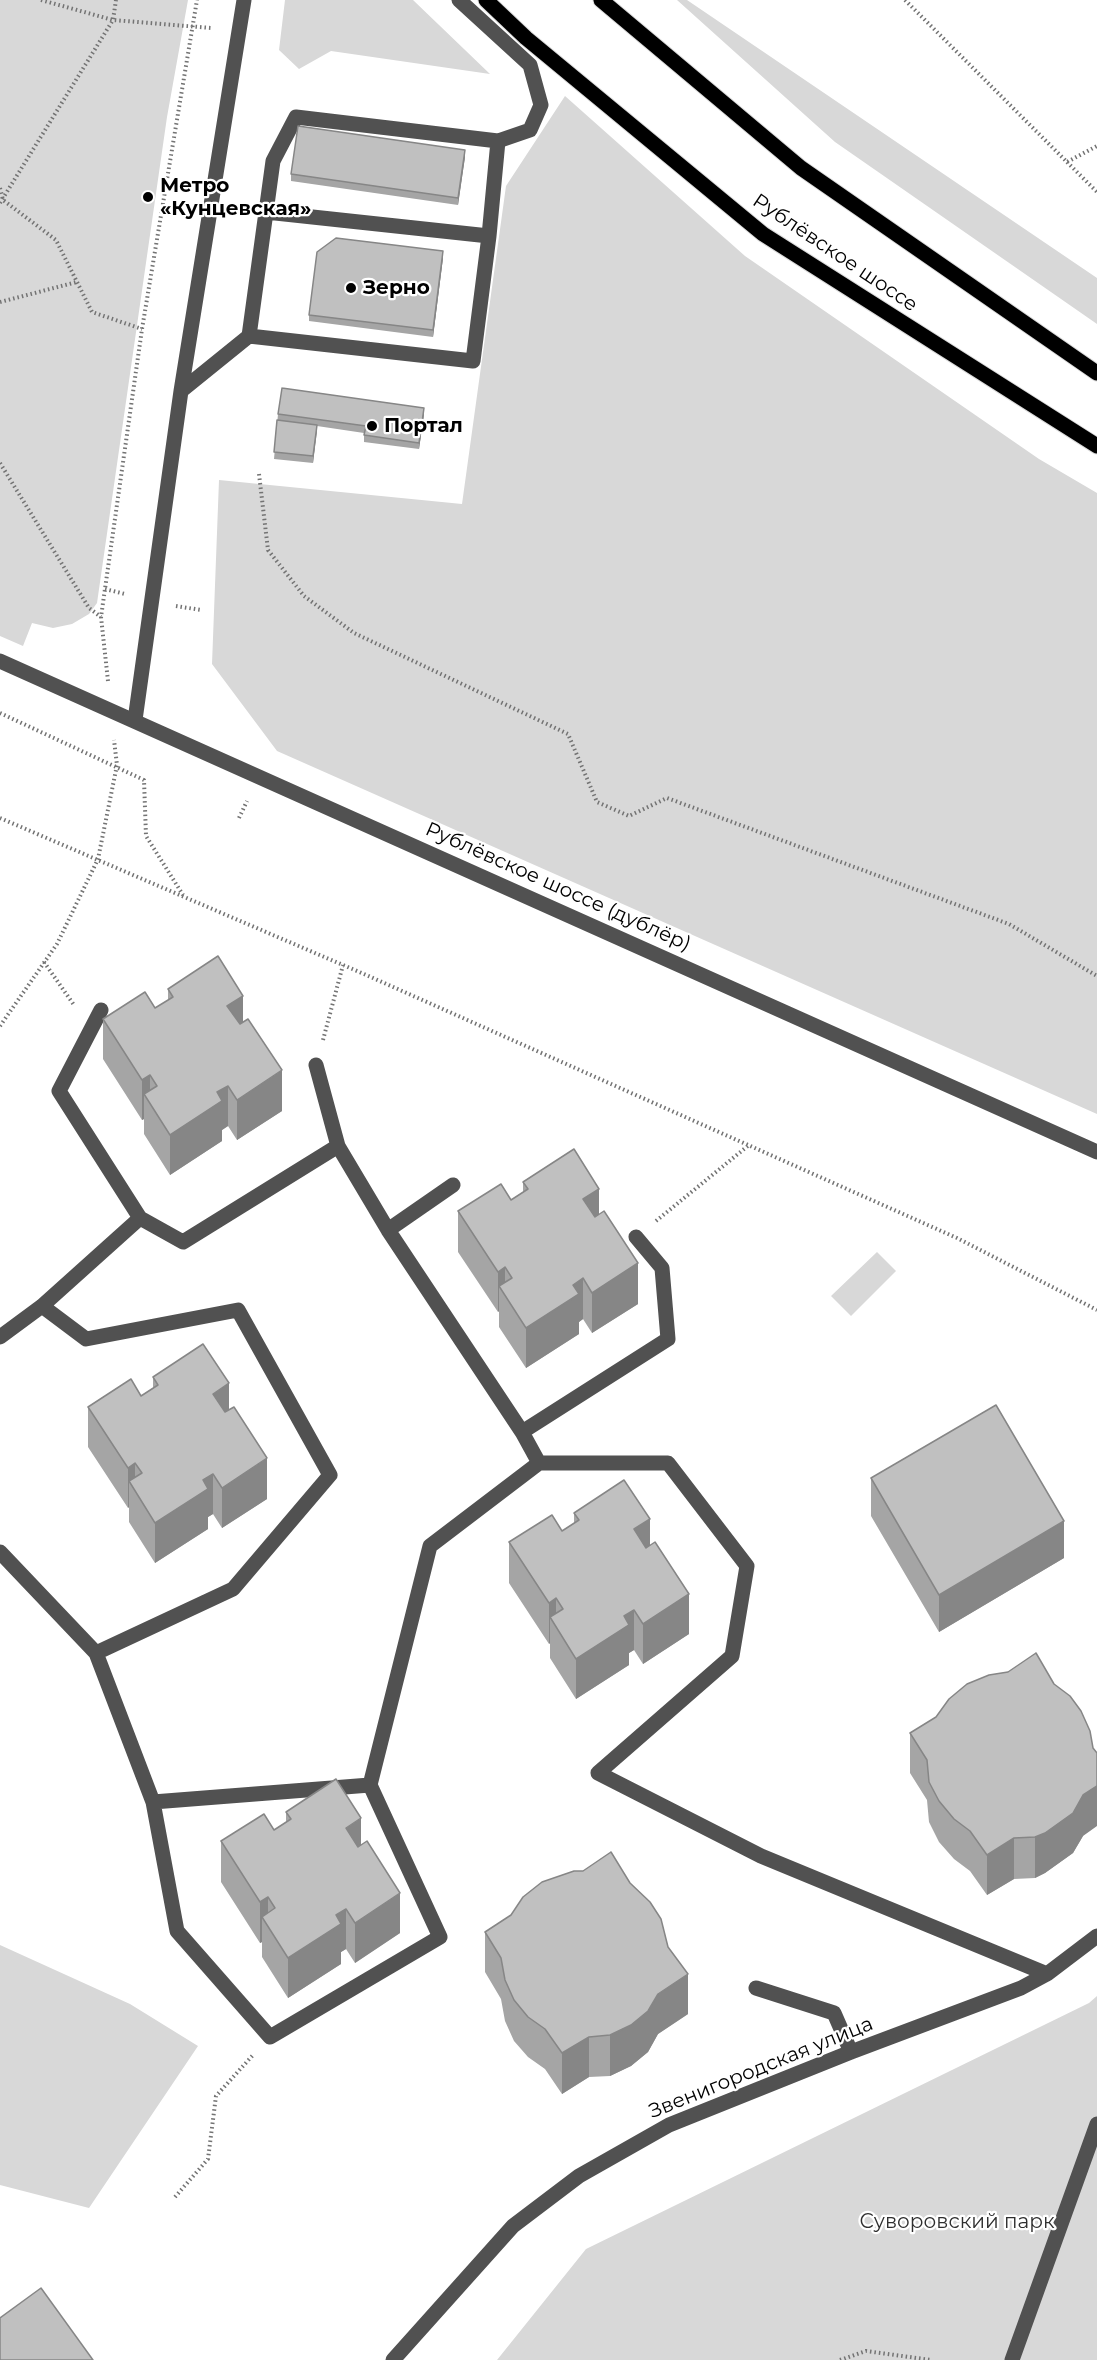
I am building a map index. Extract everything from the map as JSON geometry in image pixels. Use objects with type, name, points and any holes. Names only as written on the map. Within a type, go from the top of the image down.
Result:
[{"type":"main road","name":"Рублёвское шоссе","points":[[486,0],[526,38],[763,234],[1097,446]]},
{"type":"main road","points":[[601,0],[801,168],[1097,373]]},
{"type":"street","points":[[135,720],[182,391],[243,0]]},
{"type":"street","points":[[182,391],[249,336],[273,161],[296,117],[498,141],[530,130],[541,105],[530,65],[459,0]]},
{"type":"street","points":[[249,336],[473,361],[498,141]]},
{"type":"street","points":[[266,212],[489,236]]},
{"type":"street","name":"Рублёвское шоссе (дублёр)","points":[[0,661],[1097,1152]]},
{"type":"street","points":[[101,1010],[59,1091],[140,1218],[183,1242],[338,1146]]},
{"type":"street","points":[[316,1065],[338,1146],[388,1230],[522,1432],[539,1463]]},
{"type":"street","points":[[388,1230],[453,1185]]},
{"type":"street","points":[[0,1337],[42,1306],[140,1218]]},
{"type":"street","points":[[522,1432],[668,1339],[662,1268],[636,1237]]},
{"type":"street","points":[[42,1306],[86,1339],[238,1310],[330,1475],[233,1589],[96,1653]]},
{"type":"street","points":[[0,1552],[96,1653],[153,1802],[177,1931],[270,2037],[440,1937],[370,1785],[430,1546],[539,1463],[668,1463],[747,1566],[732,1656],[598,1773],[761,1856],[1047,1974]]},
{"type":"street","points":[[153,1802],[370,1785]]},
{"type":"street","name":"Звенигородская улица","points":[[393,2360],[513,2226],[579,2176],[669,2125],[1021,1988],[1047,1974],[1095,1941]]},
{"type":"street","points":[[756,1988],[834,2013],[852,2052]]},
{"type":"street","points":[[1012,2360],[1097,2124]]},
{"type":"path","points":[[41,0],[113,21],[211,28]]},
{"type":"path","points":[[2,202],[113,21],[116,0]]},
{"type":"path","points":[[0,1026],[57,944],[98,859],[117,765],[101,617],[142,328],[197,0]]},
{"type":"path","points":[[905,0],[1097,192]]},
{"type":"path","points":[[1067,162],[1097,146]]},
{"type":"path","points":[[0,188],[2,202],[56,240],[92,312],[142,328]]},
{"type":"path","points":[[0,302],[77,282]]},
{"type":"path","points":[[0,463],[89,608],[101,617]]},
{"type":"path","points":[[258,474],[268,550],[304,596],[354,633],[568,734],[597,802],[629,816],[667,798],[1009,924],[1097,976]]},
{"type":"path","points":[[0,713],[117,765],[144,780],[146,836],[183,896]]},
{"type":"path","points":[[0,818],[344,965],[957,1238],[1097,1310]]},
{"type":"path","points":[[44,962],[91,1028]]},
{"type":"path","points":[[316,1065],[344,965]]},
{"type":"path","points":[[636,1237],[748,1145]]},
{"type":"path","points":[[175,2197],[208,2159],[216,2096],[270,2037]]},
{"type":"path","points":[[840,2360],[866,2351],[931,2360]]},
{"type":"green space","points":[[0,0],[188,0],[167,117],[97,603],[89,614],[72,624],[53,628],[32,623],[23,646],[0,636]]},
{"type":"green space","points":[[285,0],[413,0],[490,74],[331,51],[299,69],[279,50]]},
{"type":"green space","points":[[677,0],[687,0],[1097,278],[1097,324],[835,142]]},
{"type":"green space","points":[[565,96],[745,256],[1039,459],[1097,493],[1097,1114],[277,751],[212,664],[219,480],[462,504],[506,186]]},
{"type":"green space","points":[[877,1252],[896,1271],[851,1316],[831,1296]]},
{"type":"green space","points":[[0,1945],[130,2004],[198,2046],[89,2208],[0,2185]]},
{"type":"green space","name":"Суворовский парк","points":[[1097,1996],[1097,2360],[497,2360],[586,2249],[1089,2003]]},
{"type":"building","points":[[298,126],[465,150],[458,198],[291,174]]},
{"type":"building","points":[[336,238],[443,251],[433,330],[309,315],[317,252]]},
{"type":"building","name":"Портал","points":[[282,388],[424,408],[419,443],[364,435],[366,426],[278,414]]},
{"type":"building","points":[[277,420],[317,425],[313,456],[274,452]]},
{"type":"building","points":[[218,956],[243,996],[227,1006],[240,1024],[248,1019],[282,1070],[237,1100],[228,1086],[217,1092],[222,1101],[170,1135],[144,1094],[157,1086],[150,1075],[142,1080],[103,1019],[145,992],[155,1008],[173,997],[168,989]]},
{"type":"building","points":[[574,1149],[599,1189],[583,1199],[595,1217],[604,1211],[638,1263],[592,1293],[583,1278],[573,1285],[579,1294],[526,1328],[499,1286],[512,1278],[505,1267],[498,1272],[458,1211],[501,1184],[511,1200],[528,1189],[523,1182]]},
{"type":"building","points":[[203,1344],[229,1383],[213,1394],[225,1412],[234,1407],[267,1458],[222,1488],[213,1474],[203,1480],[208,1489],[155,1523],[129,1481],[142,1473],[135,1463],[128,1468],[88,1407],[131,1379],[141,1396],[158,1385],[153,1377]]},
{"type":"building","points":[[996,1405],[1064,1521],[939,1595],[871,1478]]},
{"type":"building","points":[[624,1480],[650,1519],[634,1529],[646,1548],[655,1542],[689,1594],[643,1624],[634,1610],[624,1616],[629,1625],[576,1659],[550,1617],[563,1609],[556,1598],[549,1603],[509,1542],[552,1515],[562,1531],[579,1520],[574,1513]]},
{"type":"building","points":[[1036,1653],[1054,1684],[1070,1696],[1081,1711],[1090,1731],[1093,1748],[1097,1753],[1097,1786],[1083,1795],[1073,1813],[1045,1833],[1035,1837],[1014,1838],[987,1855],[970,1831],[954,1819],[939,1801],[929,1782],[927,1760],[910,1733],[936,1717],[949,1699],[967,1684],[989,1675],[1008,1672]]},
{"type":"building","points":[[336,1779],[361,1818],[346,1828],[358,1847],[367,1841],[400,1893],[355,1923],[346,1909],[336,1915],[341,1924],[288,1958],[262,1917],[275,1908],[268,1897],[260,1902],[221,1841],[264,1814],[274,1830],[291,1819],[286,1812]]},
{"type":"building","points":[[611,1852],[630,1883],[650,1902],[661,1919],[668,1947],[688,1974],[658,1994],[648,2011],[631,2025],[610,2035],[589,2037],[562,2053],[545,2029],[528,2017],[514,2000],[505,1980],[501,1958],[485,1932],[511,1915],[523,1897],[542,1882],[574,1871],[583,1871]]},
{"type":"building","points":[[41,2288],[93,2360],[0,2360],[0,2318]]},
{"type":"place","name":"Метро «Кунцевская»","points":[[148,197]]},
{"type":"place","name":"Зерно","points":[[351,288]]},
{"type":"place","name":"Портал","points":[[372,426]]}]
